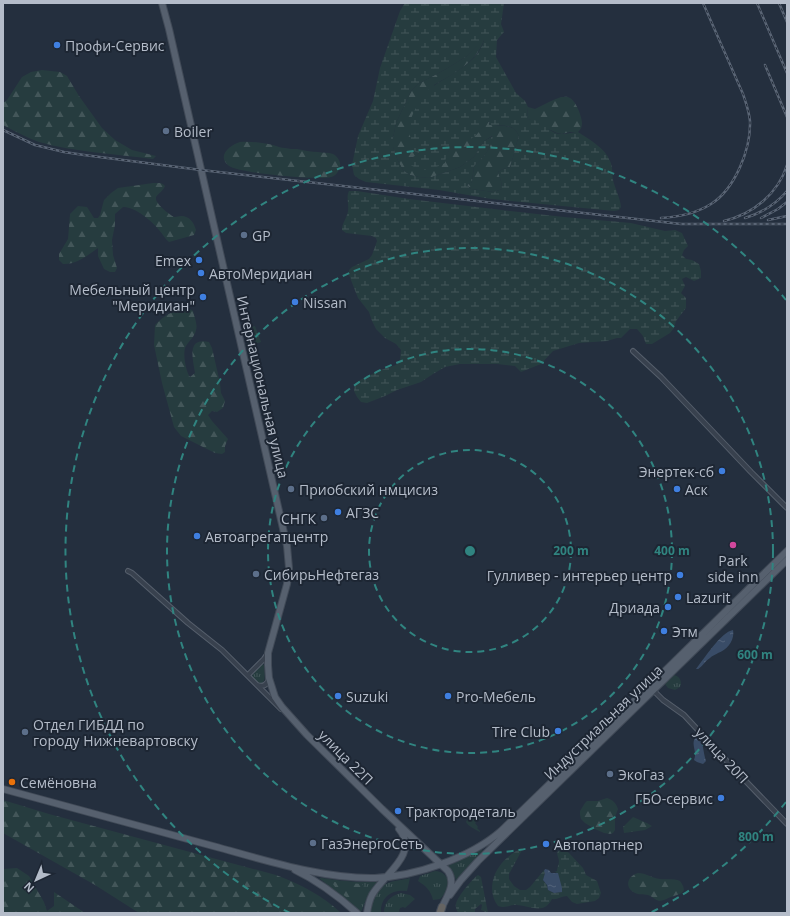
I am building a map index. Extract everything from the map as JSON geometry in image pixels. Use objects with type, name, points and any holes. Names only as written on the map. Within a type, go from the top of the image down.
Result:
[{"type":"main road","name":"Интернациональная улица","points":[[163,3],[287,546],[289,568],[287,584],[268,653],[268,666],[269,679],[278,702],[293,720]]},
{"type":"main road","name":"Индустриальная улица","points":[[273,862],[341,876],[362,878],[386,877],[413,872],[441,864],[457,858],[480,846],[500,831],[574,761],[787,551]]},
{"type":"main road","name":"Индустриальная улица","points":[[440,911],[461,880],[478,861],[787,560]]},
{"type":"main road","name":"улица 22П","points":[[293,720],[382,810],[401,831],[405,838],[406,844],[401,860],[372,895],[368,904],[367,913]]},
{"type":"main road","points":[[3,789],[273,862],[311,878],[333,893],[357,913]]},
{"type":"main road","name":"улица 22П","points":[[382,810],[450,874],[452,883],[440,911]]},
{"type":"street","points":[[633,351],[661,377],[787,508]]},
{"type":"street","points":[[128,570],[188,623],[222,650],[271,700],[293,720]]},
{"type":"street","points":[[248,675],[268,653]]},
{"type":"street","points":[[261,662],[265,662],[268,666]]},
{"type":"street","points":[[257,685],[265,685],[268,683],[269,679]]},
{"type":"street","name":"улица 20П","points":[[654,690],[663,700],[684,715],[787,824]]},
{"type":"green space","points":[[405,3],[504,3],[501,24],[504,32],[497,40],[496,57],[516,93],[525,101],[528,107],[527,119],[537,121],[555,133],[564,134],[578,132],[601,148],[608,156],[611,163],[613,180],[621,207],[619,210],[614,211],[491,199],[439,190],[366,182],[354,175],[352,165],[358,136],[373,101],[380,68],[400,11]],"holes":[[[484,40],[480,50],[466,65],[439,82],[420,99],[410,123],[410,133],[414,151],[419,153],[407,162],[416,168],[426,170],[445,163],[450,148],[459,141],[470,139],[477,135],[490,121],[489,125],[507,126],[513,128],[519,136],[510,167],[498,172],[502,189],[494,192],[471,189],[467,185],[472,182],[474,166],[481,160],[491,145],[493,136],[484,141],[474,157],[460,167],[429,178],[410,175],[403,170],[398,161],[393,147],[393,138],[396,123],[411,91],[418,84],[467,56]]]},
{"type":"green space","points":[[484,39],[481,47],[471,61],[457,72],[434,85],[419,153],[410,158],[446,155],[456,142],[478,132],[486,123],[490,121],[489,124],[513,128],[519,136],[510,167],[498,172],[502,189],[494,192],[471,189],[467,185],[472,182],[474,166],[481,160],[486,152],[492,140],[492,136],[484,141],[474,157],[460,167],[429,178],[410,175],[403,170],[398,161],[393,147],[393,138],[396,123],[411,91],[418,84],[467,56]]},
{"type":"green space","points":[[42,70],[60,72],[67,76],[79,96],[102,128],[115,140],[132,150],[156,156],[153,159],[53,145],[34,140],[3,125],[3,103],[7,100],[22,77],[31,72]]},
{"type":"green space","points":[[561,97],[570,98],[578,109],[582,123],[578,132],[562,134],[557,133],[536,121],[527,119],[528,107],[535,109]]},
{"type":"green space","points":[[240,142],[257,142],[290,149],[331,153],[338,159],[340,166],[334,176],[324,178],[279,176],[236,169],[229,166],[225,162],[224,155],[229,148]]},
{"type":"green space","points":[[161,183],[165,186],[156,197],[156,201],[173,217],[184,216],[193,222],[196,230],[194,235],[169,242],[156,226],[137,211],[123,207],[115,214],[115,225],[112,240],[113,255],[117,268],[115,272],[110,272],[104,269],[98,256],[98,248],[82,259],[73,263],[63,264],[59,260],[59,254],[68,239],[70,214],[78,206],[87,207],[94,218],[98,218],[104,200],[118,188]]},
{"type":"green space","points":[[349,191],[502,210],[631,223],[665,231],[675,230],[682,233],[688,246],[682,255],[686,259],[692,260],[699,264],[701,278],[694,281],[686,277],[682,279],[685,286],[681,293],[686,298],[686,308],[676,321],[674,328],[670,333],[652,344],[646,344],[643,336],[637,329],[630,329],[621,338],[607,341],[579,343],[553,351],[541,364],[521,372],[515,366],[497,364],[460,364],[445,367],[421,382],[397,390],[367,403],[361,402],[354,391],[355,384],[378,371],[396,365],[400,360],[401,350],[396,344],[385,338],[376,329],[369,312],[358,298],[349,275],[349,270],[352,267],[369,259],[377,241],[376,238],[372,236],[346,233],[342,230],[348,211]]},
{"type":"green space","points":[[190,309],[193,311],[196,328],[185,349],[184,357],[186,367],[190,377],[195,373],[192,356],[194,346],[202,341],[209,342],[212,348],[221,393],[225,401],[223,408],[217,412],[212,411],[208,415],[228,439],[225,446],[225,452],[222,454],[215,453],[181,436],[174,427],[162,383],[154,345],[155,325],[163,317],[171,313]]},
{"type":"green space","points":[[255,326],[261,342],[251,345],[247,328]]},
{"type":"green space","points":[[261,664],[264,665],[265,676],[263,683],[261,684],[256,682],[252,676]]},
{"type":"green space","points":[[673,675],[679,677],[681,681],[680,687],[675,690],[668,688],[665,684]]},
{"type":"green space","points":[[607,798],[614,802],[618,809],[615,817],[615,830],[610,834],[604,833],[585,823],[581,819],[580,815],[580,811],[587,801],[598,801]]},
{"type":"green space","points":[[3,800],[49,814],[276,875],[294,882],[310,891],[341,913],[139,913],[95,885],[3,833]]},
{"type":"green space","points":[[477,810],[482,815],[475,823],[480,832],[470,827],[466,822]]},
{"type":"green space","points":[[633,817],[652,826],[645,830],[624,833],[623,827]]},
{"type":"green space","points":[[521,848],[522,850],[509,874],[509,879],[514,886],[520,890],[526,890],[530,887],[544,870],[545,873],[543,880],[547,885],[548,890],[554,893],[560,892],[556,872],[554,872],[557,871],[559,862],[557,853],[562,849],[569,853],[583,868],[586,875],[597,881],[601,893],[599,898],[595,901],[577,904],[565,896],[552,899],[549,904],[541,908],[515,905],[504,907],[498,906],[492,892],[494,876],[503,861]]},
{"type":"green space","points":[[480,850],[483,850],[456,880],[448,866]]},
{"type":"green space","points":[[17,868],[29,876],[44,902],[47,911],[54,906],[54,892],[85,913],[3,913],[3,869]]},
{"type":"green space","points":[[435,871],[441,872],[446,876],[448,885],[440,899],[433,900],[428,889],[418,881],[420,876]]},
{"type":"green space","points":[[638,873],[657,878],[680,881],[684,889],[682,893],[659,901],[648,895],[637,894],[629,888],[628,882],[631,877]]},
{"type":"green space","points":[[478,875],[481,877],[488,913],[481,910],[481,904],[475,909],[475,913],[458,913],[456,906],[459,897]]},
{"type":"green space","points":[[319,878],[358,882],[377,882],[368,895],[361,912]]},
{"type":"green space","points":[[410,878],[407,891],[396,891],[388,895],[381,907],[381,913],[371,913],[373,900],[380,888],[391,882]]},
{"type":"green space","points":[[334,882],[362,884],[364,887],[363,895],[359,899],[353,900],[345,896],[336,888],[333,884]]},
{"type":"green space","points":[[401,893],[410,895],[415,899],[405,908],[400,908],[400,913],[384,913],[388,900]]},
{"type":"water","points":[[733,630],[733,637],[730,644],[721,652],[712,656],[700,668],[696,669],[718,641],[728,632]]},
{"type":"water","points":[[697,736],[702,744],[706,761],[703,764],[694,760],[694,741]]},
{"type":"water","points":[[545,869],[549,870],[551,873],[558,873],[562,892],[554,893],[548,890],[547,885],[543,880]]},
{"type":"railway","points":[[661,218],[680,216],[693,212],[711,204],[720,197],[734,179],[748,144],[750,121],[743,94],[703,3]]},
{"type":"railway","points":[[757,3],[787,73]]},
{"type":"railway","points":[[779,3],[787,22]]},
{"type":"railway","points":[[765,65],[787,117]]},
{"type":"railway","points":[[3,130],[35,145],[64,152],[201,170],[681,224],[787,224]]},
{"type":"railway","points":[[724,221],[735,218],[754,208],[771,194],[783,175],[787,165]]},
{"type":"railway","points":[[745,218],[768,208],[787,191]]},
{"type":"railway","points":[[761,218],[778,209],[787,202]]},
{"type":"railway","points":[[768,220],[787,216]]},
{"type":"place","name":"Профи-Сервис","points":[[57,45]]},
{"type":"place","name":"Boiler","points":[[166,131]]},
{"type":"place","name":"GP","points":[[244,235]]},
{"type":"place","name":"Emex","points":[[199,260]]},
{"type":"place","name":"АвтоМеридиан","points":[[201,273]]},
{"type":"place","name":"Мебельный центр \"Меридиан\"","points":[[203,297]]},
{"type":"place","name":"Nissan","points":[[295,302]]},
{"type":"place","name":"Энертек-сб","points":[[722,471]]},
{"type":"place","name":"Приобский нмцисиз","points":[[291,489]]},
{"type":"place","name":"Аск","points":[[677,489]]},
{"type":"place","name":"АГЗС","points":[[338,512]]},
{"type":"place","name":"СНГК","points":[[324,518]]},
{"type":"place","name":"Автоагрегатцентр","points":[[197,536]]},
{"type":"place","name":"Park side inn","points":[[733,545]]},
{"type":"place","name":"СибирьНефтегаз","points":[[256,574]]},
{"type":"place","name":"Гулливер - интерьер центр","points":[[680,575]]},
{"type":"place","name":"Lazurit","points":[[678,597]]},
{"type":"place","name":"Дриада","points":[[668,607]]},
{"type":"place","name":"Этм","points":[[664,631]]},
{"type":"place","name":"Suzuki","points":[[338,696]]},
{"type":"place","name":"Pro-Мебель","points":[[448,696]]},
{"type":"place","name":"Tire Club","points":[[558,731]]},
{"type":"place","name":"Отдел ГИБДД по городу Нижневартовску","points":[[25,732]]},
{"type":"place","name":"ЭкоГаз","points":[[610,774]]},
{"type":"place","name":"Семёновна","points":[[12,782]]},
{"type":"place","name":"ГБО-сервис","points":[[721,798]]},
{"type":"place","name":"Трактородеталь","points":[[398,811]]},
{"type":"place","name":"ГазЭнергоСеть","points":[[313,843]]},
{"type":"place","name":"Автопартнер","points":[[546,844]]}]
